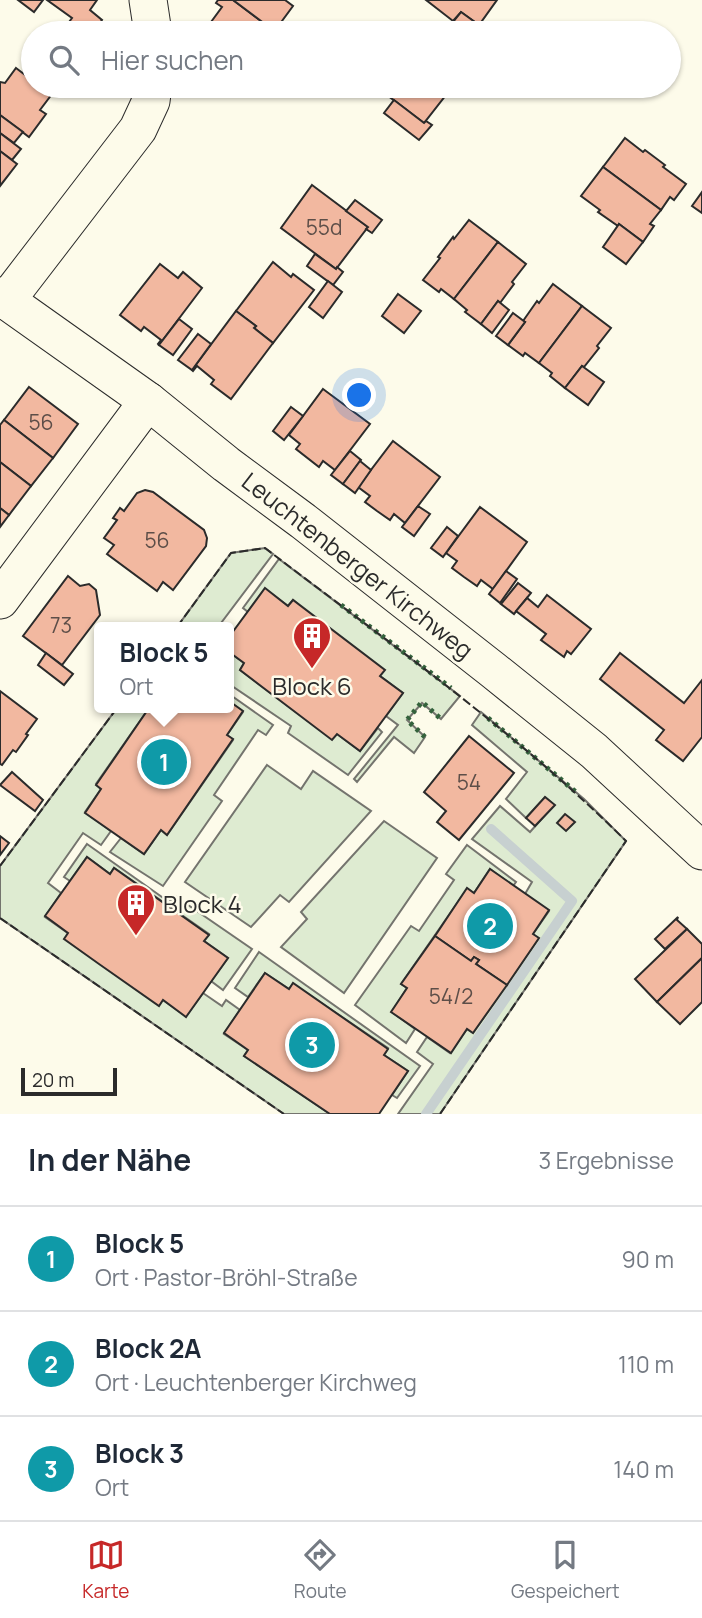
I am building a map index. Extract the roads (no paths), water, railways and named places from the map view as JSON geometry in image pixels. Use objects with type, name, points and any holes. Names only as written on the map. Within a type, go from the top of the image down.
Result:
[{"type":"street","points":[[148,0],[151,21]]},
{"type":"street","points":[[3,298],[138,129],[151,98]]},
{"type":"street","name":"Leuchtenberger Kirchweg","points":[[3,298],[148,401],[303,521],[594,751],[699,840]]},
{"type":"street","points":[[0,600],[148,401]]},
{"type":"waterway","points":[[426,1114],[572,901],[491,829]]},
{"type":"place","name":"Block 6","points":[[312,670]]},
{"type":"place","name":"Block 5","points":[[164,762]]},
{"type":"place","name":"Block 2A","points":[[490,926]]},
{"type":"place","name":"Block 4","points":[[136,937]]},
{"type":"place","name":"Block 3","points":[[312,1045]]}]
